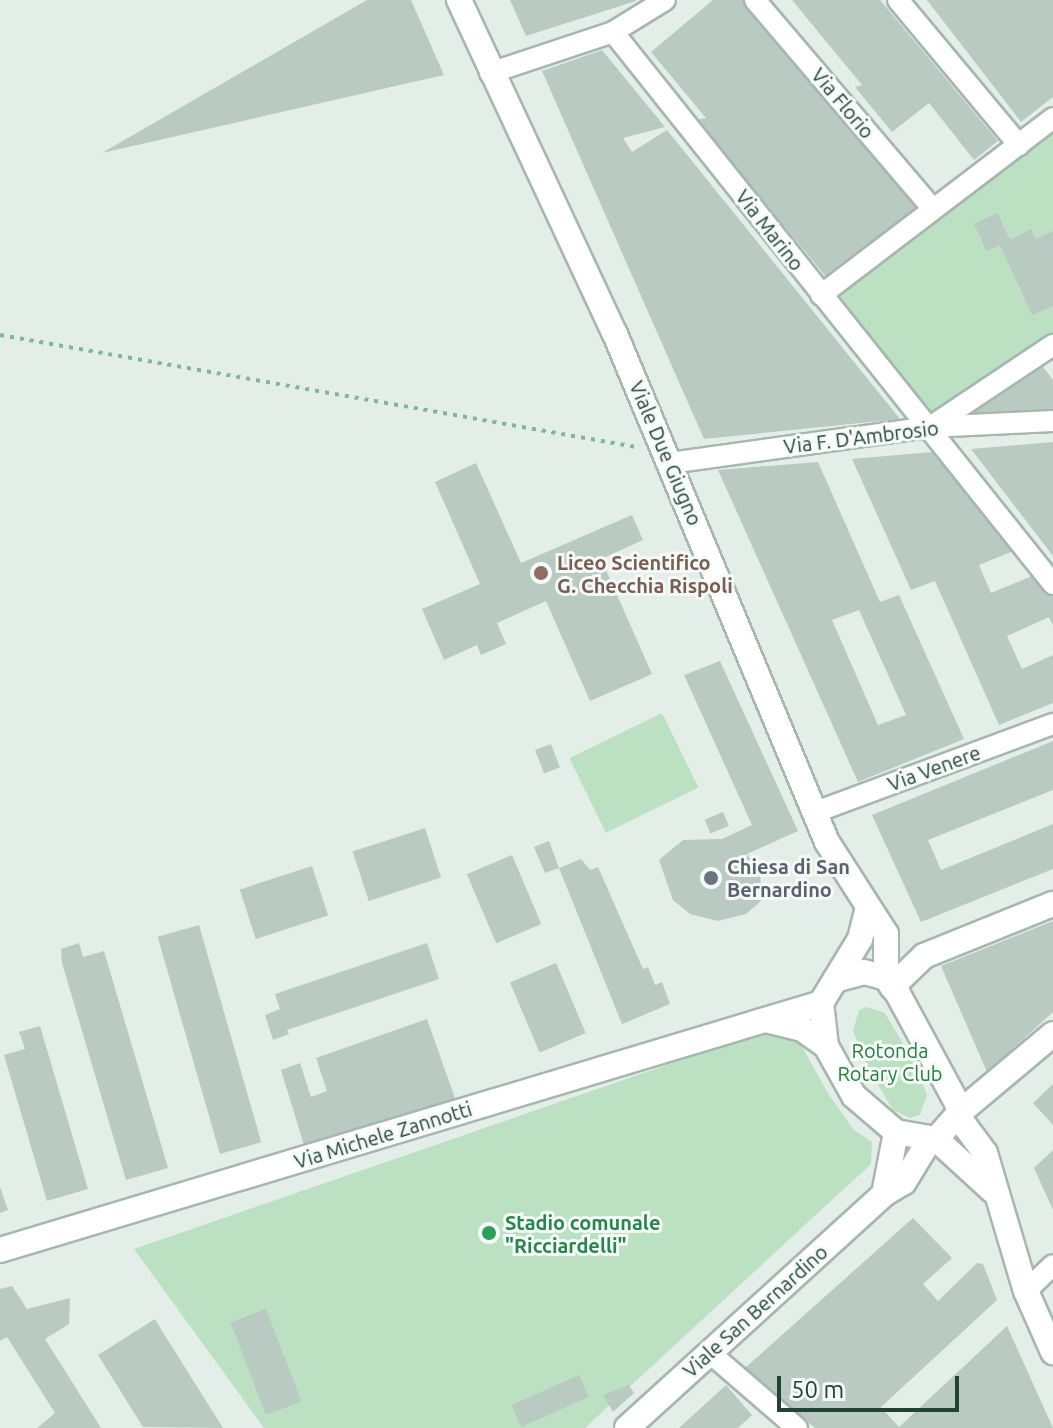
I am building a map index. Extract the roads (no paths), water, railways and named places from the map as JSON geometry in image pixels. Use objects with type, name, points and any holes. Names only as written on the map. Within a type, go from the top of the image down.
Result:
[{"type":"main road","name":"Viale Due Giugno","points":[[459,0],[490,73],[615,334],[827,842],[886,934],[889,982]]},
{"type":"main road","points":[[889,982],[924,956],[1053,904]]},
{"type":"main road","points":[[868,907],[860,939],[821,1003],[826,1046],[854,1096],[896,1132],[932,1140],[993,1191]]},
{"type":"main road","points":[[835,980],[864,972],[889,982],[941,1067],[958,1114],[985,1153],[993,1191],[1026,1291],[1053,1352]]},
{"type":"main road","name":"Via Michele Zannotti","points":[[0,1250],[821,1003]]},
{"type":"main road","points":[[766,1020],[802,1029],[826,1046]]},
{"type":"main road","points":[[958,1114],[1053,1034]]},
{"type":"main road","name":"Viale San Bernardino","points":[[627,1428],[884,1194],[904,1182],[932,1140],[958,1114]]},
{"type":"main road","points":[[884,1194],[896,1132]]},
{"type":"street","points":[[490,73],[613,32],[665,0]]},
{"type":"street","name":"Via Florio","points":[[755,0],[931,207]]},
{"type":"street","points":[[898,0],[1019,145]]},
{"type":"street","name":"Via Marino","points":[[613,32],[1053,584]]},
{"type":"street","points":[[821,295],[931,207],[1053,118]]},
{"type":"street","points":[[929,427],[1052,348]]},
{"type":"street","name":"Via F. D'Ambrosio","points":[[668,458],[929,427],[1053,421]]},
{"type":"street","name":"Via Venere","points":[[816,812],[1053,724]]},
{"type":"street","points":[[1026,1291],[1053,1265]]},
{"type":"street","points":[[710,1353],[797,1428]]},
{"type":"place","name":"Liceo Scientifico G. Checchia Rispoli","points":[[541,573]]},
{"type":"place","name":"Chiesa di San Bernardino","points":[[711,878]]},
{"type":"place","name":"Stadio comunale \"Ricciardelli\"","points":[[489,1233]]},
{"type":"park label","name":"Rotonda Rotary Club","points":[[890,1062]]}]
